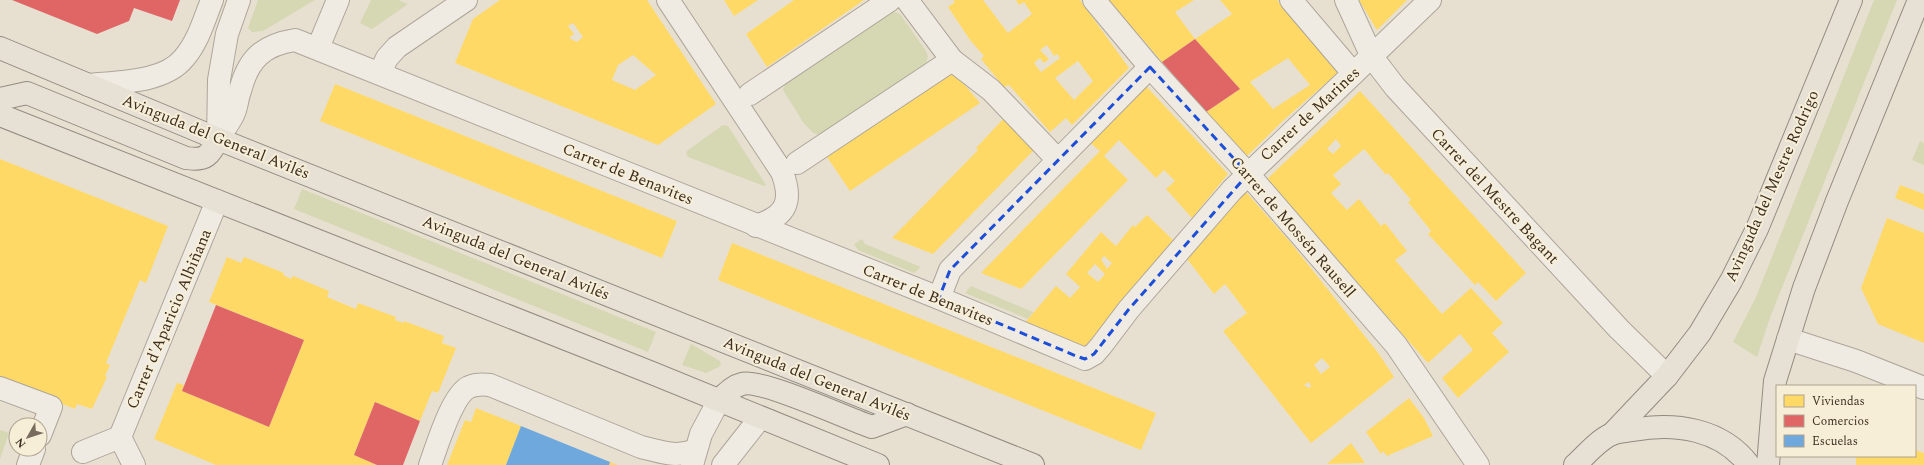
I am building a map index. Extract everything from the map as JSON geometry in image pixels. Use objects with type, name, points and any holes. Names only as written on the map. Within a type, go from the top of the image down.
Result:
[{"type":"main road","name":"Avinguda del Mestre Rodrigo","points":[[1574,465],[1612,434],[1667,376],[1713,313],[1757,229],[1851,0]]},
{"type":"main road","points":[[1768,465],[1773,389],[1804,288],[1834,209],[1919,0]]},
{"type":"main road","name":"Avinguda del General Avilés","points":[[0,48],[218,139],[1033,465]]},
{"type":"main road","points":[[0,99],[27,93],[186,158],[197,160],[206,157],[218,139]]},
{"type":"main road","points":[[0,115],[720,400],[760,418],[878,465]]},
{"type":"main road","points":[[720,400],[733,388],[742,383],[758,384],[872,427],[907,414]]},
{"type":"main road","points":[[1612,434],[1651,427],[1690,428],[1715,436],[1744,459],[1749,465]]},
{"type":"street","points":[[88,85],[146,80],[175,66],[184,59],[196,40],[212,0]]},
{"type":"street","points":[[218,139],[220,74],[228,34],[239,0]]},
{"type":"street","points":[[318,48],[338,0]]},
{"type":"street","points":[[380,73],[387,58],[397,47],[466,0]]},
{"type":"street","points":[[668,0],[782,172],[788,196],[786,206],[770,221],[756,226]]},
{"type":"street","points":[[750,94],[890,0]]},
{"type":"street","points":[[907,0],[952,60],[991,90],[1058,160]]},
{"type":"street","name":"Carrer de Mossén Rausell","points":[[1094,0],[1150,67],[1248,174],[1396,345],[1478,465]]},
{"type":"street","points":[[1291,0],[1354,73]]},
{"type":"street","name":"Carrer del Mestre Bagant","points":[[1346,0],[1372,57],[1395,88],[1608,318],[1667,376]]},
{"type":"street","name":"Carrer de Marines","points":[[1085,359],[1094,354],[1129,309],[1248,174],[1430,0]]},
{"type":"street","name":"Carrer de Benavites","points":[[218,139],[234,114],[240,88],[251,62],[262,51],[278,43],[295,40],[380,73],[756,226],[939,298],[1085,359]]},
{"type":"street","points":[[797,164],[952,60]]},
{"type":"street","points":[[939,298],[950,270],[1150,67]]},
{"type":"street","name":"Carrer d'Aparicio Albiñana","points":[[120,437],[217,201]]},
{"type":"street","points":[[1788,339],[1856,361],[1924,388]]},
{"type":"street","points":[[430,465],[457,397],[467,388],[477,384],[490,385],[626,442],[664,453],[684,455],[694,458],[701,434],[720,400]]},
{"type":"street","points":[[0,388],[51,407],[47,417]]},
{"type":"street","points":[[723,465],[760,418]]},
{"type":"street","points":[[83,452],[120,437],[134,465]]},
{"type":"highlighted area","points":[[1150,67],[1248,174],[1129,309],[1094,354],[1085,359],[1076,356],[939,298],[950,270]]},
{"type":"green space","points":[[258,0],[315,0],[263,31],[252,32],[248,28]]},
{"type":"green space","points":[[371,0],[398,0],[408,4],[372,29],[360,23]]},
{"type":"green space","points":[[1874,0],[1897,0],[1771,315],[1757,357],[1733,342],[1756,297]]},
{"type":"green space","points":[[893,11],[900,14],[926,51],[928,56],[926,63],[821,135],[813,133],[803,122],[783,90],[785,82]]},
{"type":"green space","points":[[723,125],[728,126],[766,185],[764,186],[688,157],[686,153],[688,150]]},
{"type":"green space","points":[[1920,141],[1924,143],[1924,165],[1912,160]]},
{"type":"green space","points":[[302,189],[656,332],[648,352],[294,209]]},
{"type":"green space","points":[[862,239],[865,244],[921,267],[914,273],[858,250],[854,244]]},
{"type":"green space","points":[[971,286],[1033,312],[1028,319],[965,293]]},
{"type":"green space","points":[[691,344],[720,361],[721,364],[719,367],[706,373],[682,365]]},
{"type":"green space","points":[[0,430],[8,433],[8,436],[0,459]]},
{"type":"building: Viviendas","points":[[500,0],[647,0],[716,104],[658,145],[455,63],[473,19]],"holes":[[[573,23],[583,37],[577,42],[569,38],[574,34],[568,26]],[[633,55],[656,75],[635,90],[612,80],[618,65]]]},
{"type":"building: Viviendas","points":[[724,0],[758,0],[734,16]]},
{"type":"building: Viviendas","points":[[794,0],[864,0],[767,67],[746,34]]},
{"type":"building: Viviendas","points":[[953,0],[983,0],[1008,33],[1032,14],[1024,2],[1019,5],[1016,0],[1080,0],[1129,68],[1072,125],[1066,118],[1050,132],[1009,85],[1004,87],[981,59],[984,56],[970,40],[948,7],[955,2]],"holes":[[[1047,45],[1054,56],[1057,54],[1060,58],[1041,72],[1034,63],[1040,58],[1044,63],[1049,59],[1040,50]],[[1078,61],[1093,81],[1074,100],[1055,78]]]},
{"type":"building: Viviendas","points":[[1106,0],[1194,0],[1175,12],[1195,39],[1162,62],[1139,35],[1133,35]]},
{"type":"building: Viviendas","points":[[1220,0],[1277,0],[1341,70],[1286,118],[1246,157],[1206,112],[1240,89],[1195,39],[1232,14]],"holes":[[[1288,58],[1310,85],[1273,109],[1250,82]]]},
{"type":"building: Viviendas","points":[[1359,0],[1407,0],[1377,30]]},
{"type":"building: Viviendas","points":[[952,70],[980,103],[850,191],[827,157]]},
{"type":"building: Viviendas","points":[[335,84],[677,221],[662,258],[320,121]]},
{"type":"building: Viviendas","points":[[1145,85],[1228,174],[1192,218],[1166,189],[1175,181],[1164,170],[1156,178],[1119,140],[1104,156],[1128,180],[1021,289],[981,273],[1100,151],[1089,142]]},
{"type":"building: Viviendas","points":[[1360,91],[1526,273],[1496,301],[1478,282],[1475,285],[1428,234],[1431,231],[1408,202],[1411,200],[1388,173],[1386,175],[1364,149],[1333,175],[1341,184],[1331,193],[1347,210],[1359,199],[1381,226],[1385,223],[1407,251],[1395,260],[1442,314],[1471,288],[1503,323],[1492,333],[1509,352],[1458,398],[1442,378],[1473,350],[1460,334],[1428,363],[1266,180]],"holes":[[[1336,139],[1341,146],[1333,154],[1327,149]]]},
{"type":"building: Viviendas","points":[[1005,117],[1034,150],[933,254],[892,238],[978,150],[976,148]]},
{"type":"building: Viviendas","points":[[0,159],[168,226],[146,283],[140,280],[106,363],[110,365],[105,376],[107,377],[92,409],[77,404],[75,409],[0,379]]},
{"type":"building: Viviendas","points":[[1900,185],[1924,194],[1924,210],[1895,198]]},
{"type":"building: Viviendas","points":[[1246,192],[1291,243],[1379,354],[1394,377],[1311,443],[1223,331],[1247,313],[1225,284],[1214,294],[1184,255]],"holes":[[[1322,358],[1330,367],[1321,374],[1314,365]],[[1309,382],[1311,386],[1309,388],[1304,385]]]},
{"type":"building: Viviendas","points":[[1147,215],[1173,240],[1084,348],[1023,325],[1056,286],[1070,298],[1080,287],[1066,274],[1101,232],[1116,246],[1133,225],[1135,227]],"holes":[[[1104,256],[1112,263],[1107,269],[1101,259]],[[1095,264],[1105,274],[1098,282],[1087,273]]]},
{"type":"building: Viviendas","points":[[1887,218],[1924,233],[1924,343],[1878,324],[1861,288]]},
{"type":"building: Viviendas","points":[[732,243],[1156,413],[1141,450],[718,280]]},
{"type":"building: Viviendas","points":[[227,257],[241,263],[244,257],[284,273],[283,275],[291,279],[293,276],[329,291],[327,297],[356,309],[358,303],[396,317],[395,320],[403,323],[404,321],[444,336],[442,343],[456,348],[438,393],[432,391],[420,421],[375,402],[354,455],[377,465],[216,465],[154,439],[177,383],[184,385],[182,391],[269,427],[304,340],[209,302]]},
{"type":"building: Viviendas","points":[[1409,398],[1424,418],[1433,436],[1387,456],[1383,451],[1381,454],[1366,432]]},
{"type":"building: Viviendas","points":[[476,408],[521,426],[506,465],[447,465],[465,420],[471,422]]},
{"type":"building: Viviendas","points":[[1351,443],[1365,463],[1327,464]]},
{"type":"building: Viviendas","points":[[1916,450],[1924,453],[1924,465],[1856,465],[1856,457],[1916,457]]},
{"type":"building: Viviendas","points":[[610,462],[618,465],[609,465]]},
{"type":"building: Comercios","points":[[12,0],[180,0],[172,21],[134,8],[129,21],[97,34]]},
{"type":"building: Comercios","points":[[1195,39],[1240,89],[1206,112],[1162,62]]},
{"type":"building: Comercios","points":[[216,305],[304,340],[269,427],[182,391]]},
{"type":"building: Comercios","points":[[375,402],[420,421],[403,465],[377,465],[354,455]]},
{"type":"building: Escuelas","points":[[521,426],[610,462],[609,465],[506,465]]}]
